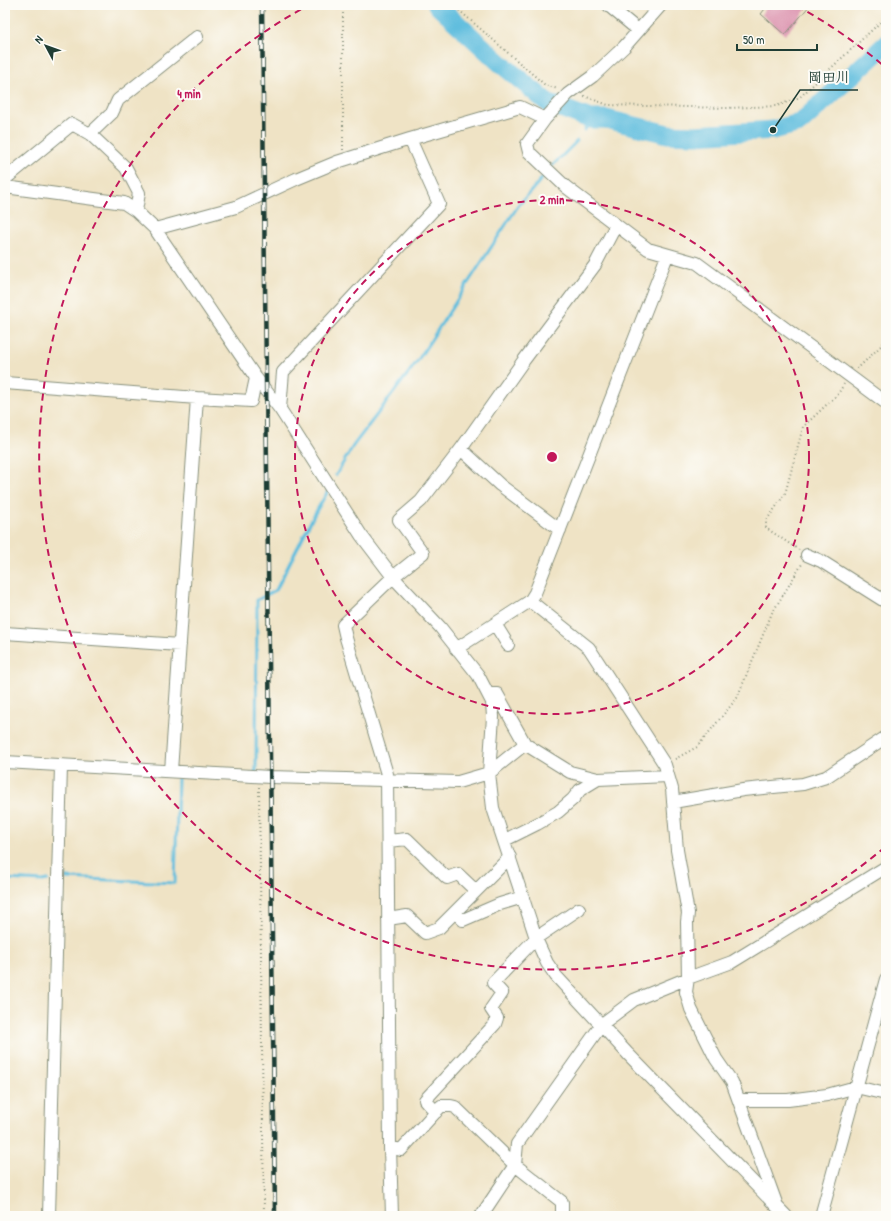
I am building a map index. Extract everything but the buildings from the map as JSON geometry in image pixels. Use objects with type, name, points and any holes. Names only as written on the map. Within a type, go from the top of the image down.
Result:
[{"type":"street","points":[[609,5],[638,30]]},
{"type":"street","points":[[660,5],[624,47],[593,76],[570,93],[545,119],[527,144],[529,152],[566,187],[648,249],[696,264],[886,403]]},
{"type":"street","points":[[90,134],[112,113],[118,100],[197,38]]},
{"type":"street","points":[[155,229],[236,207],[296,179],[343,160],[520,107],[545,119]]},
{"type":"street","points":[[5,179],[72,124],[90,134],[126,168],[139,193],[136,211]]},
{"type":"street","points":[[280,408],[283,372],[439,204],[410,139]]},
{"type":"street","points":[[5,187],[124,203],[136,211],[155,229],[256,378],[280,408],[361,535],[393,577],[440,627],[478,675],[492,702],[493,717],[489,774],[493,808],[536,938],[547,963],[556,976],[602,1024],[628,1054],[782,1212]]},
{"type":"street","points":[[392,1216],[390,1147],[387,774],[343,625],[393,577],[424,553],[400,520],[422,501],[595,265],[616,225]]},
{"type":"street","points":[[456,649],[530,601],[535,592],[667,256]]},
{"type":"street","points":[[5,384],[250,401],[256,378]]},
{"type":"street","points":[[171,771],[197,398]]},
{"type":"street","points":[[461,448],[500,485],[560,530]]},
{"type":"street","points":[[807,555],[821,561],[886,602]]},
{"type":"street","points":[[530,601],[566,628],[589,648],[667,770],[672,789],[677,850],[688,913],[688,978],[686,992],[691,1009],[716,1059],[732,1082],[782,1212]]},
{"type":"street","points":[[495,624],[508,645]]},
{"type":"street","points":[[5,633],[180,645]]},
{"type":"street","points":[[488,694],[497,694],[525,744],[570,772],[598,779],[667,770]]},
{"type":"street","points":[[673,802],[743,790],[803,784],[826,777],[886,737]]},
{"type":"street","points":[[5,762],[259,776],[458,782],[489,774],[525,744]]},
{"type":"street","points":[[49,1216],[61,766]]},
{"type":"street","points":[[504,840],[558,812],[573,799],[580,790],[598,779]]},
{"type":"street","points":[[388,841],[407,839],[447,878],[458,874],[476,891]]},
{"type":"street","points":[[388,919],[407,916],[425,933],[439,928],[510,857]]},
{"type":"street","points":[[481,1216],[515,1165],[516,1144],[602,1024],[634,1000],[732,962],[886,867]]},
{"type":"street","points":[[455,912],[463,920],[500,904],[523,897]]},
{"type":"street","points":[[436,1112],[425,1100],[495,1024],[497,1018],[491,1009],[502,993],[493,983],[536,938],[580,909]]},
{"type":"street","points":[[821,1216],[886,979]]},
{"type":"street","points":[[739,1100],[788,1100],[827,1095],[856,1087],[886,1094]]},
{"type":"street","points":[[390,1147],[401,1150],[441,1106],[455,1107],[515,1165],[562,1202],[562,1216]]},
{"type":"path","points":[[342,5],[343,160]]},
{"type":"path","points":[[453,5],[545,85],[608,105],[727,108],[777,106],[800,97],[886,18]]},
{"type":"path","points":[[667,770],[697,747],[737,698],[772,613],[807,555],[766,528],[766,521],[784,494],[803,427],[838,394],[849,376],[886,341]]},
{"type":"path","points":[[259,776],[264,1216]]},
{"type":"waterway","points":[[437,5],[499,62],[548,103],[590,119],[606,119],[668,134],[696,135],[773,130],[800,123],[886,44]]},
{"type":"waterway","points":[[585,130],[590,119]]},
{"type":"waterway","points":[[552,166],[577,141]]},
{"type":"waterway","points":[[336,475],[353,446],[416,363],[518,206],[544,176]]},
{"type":"waterway","points":[[254,772],[256,772],[257,600],[276,590],[314,515],[328,491]]},
{"type":"waterway","points":[[66,878],[175,883],[178,778]]},
{"type":"waterway","points":[[5,879],[48,880]]},
{"type":"railway","points":[[262,5],[275,1216]]},
{"type":"place","name":"岡田川","points":[[773,130]]}]
